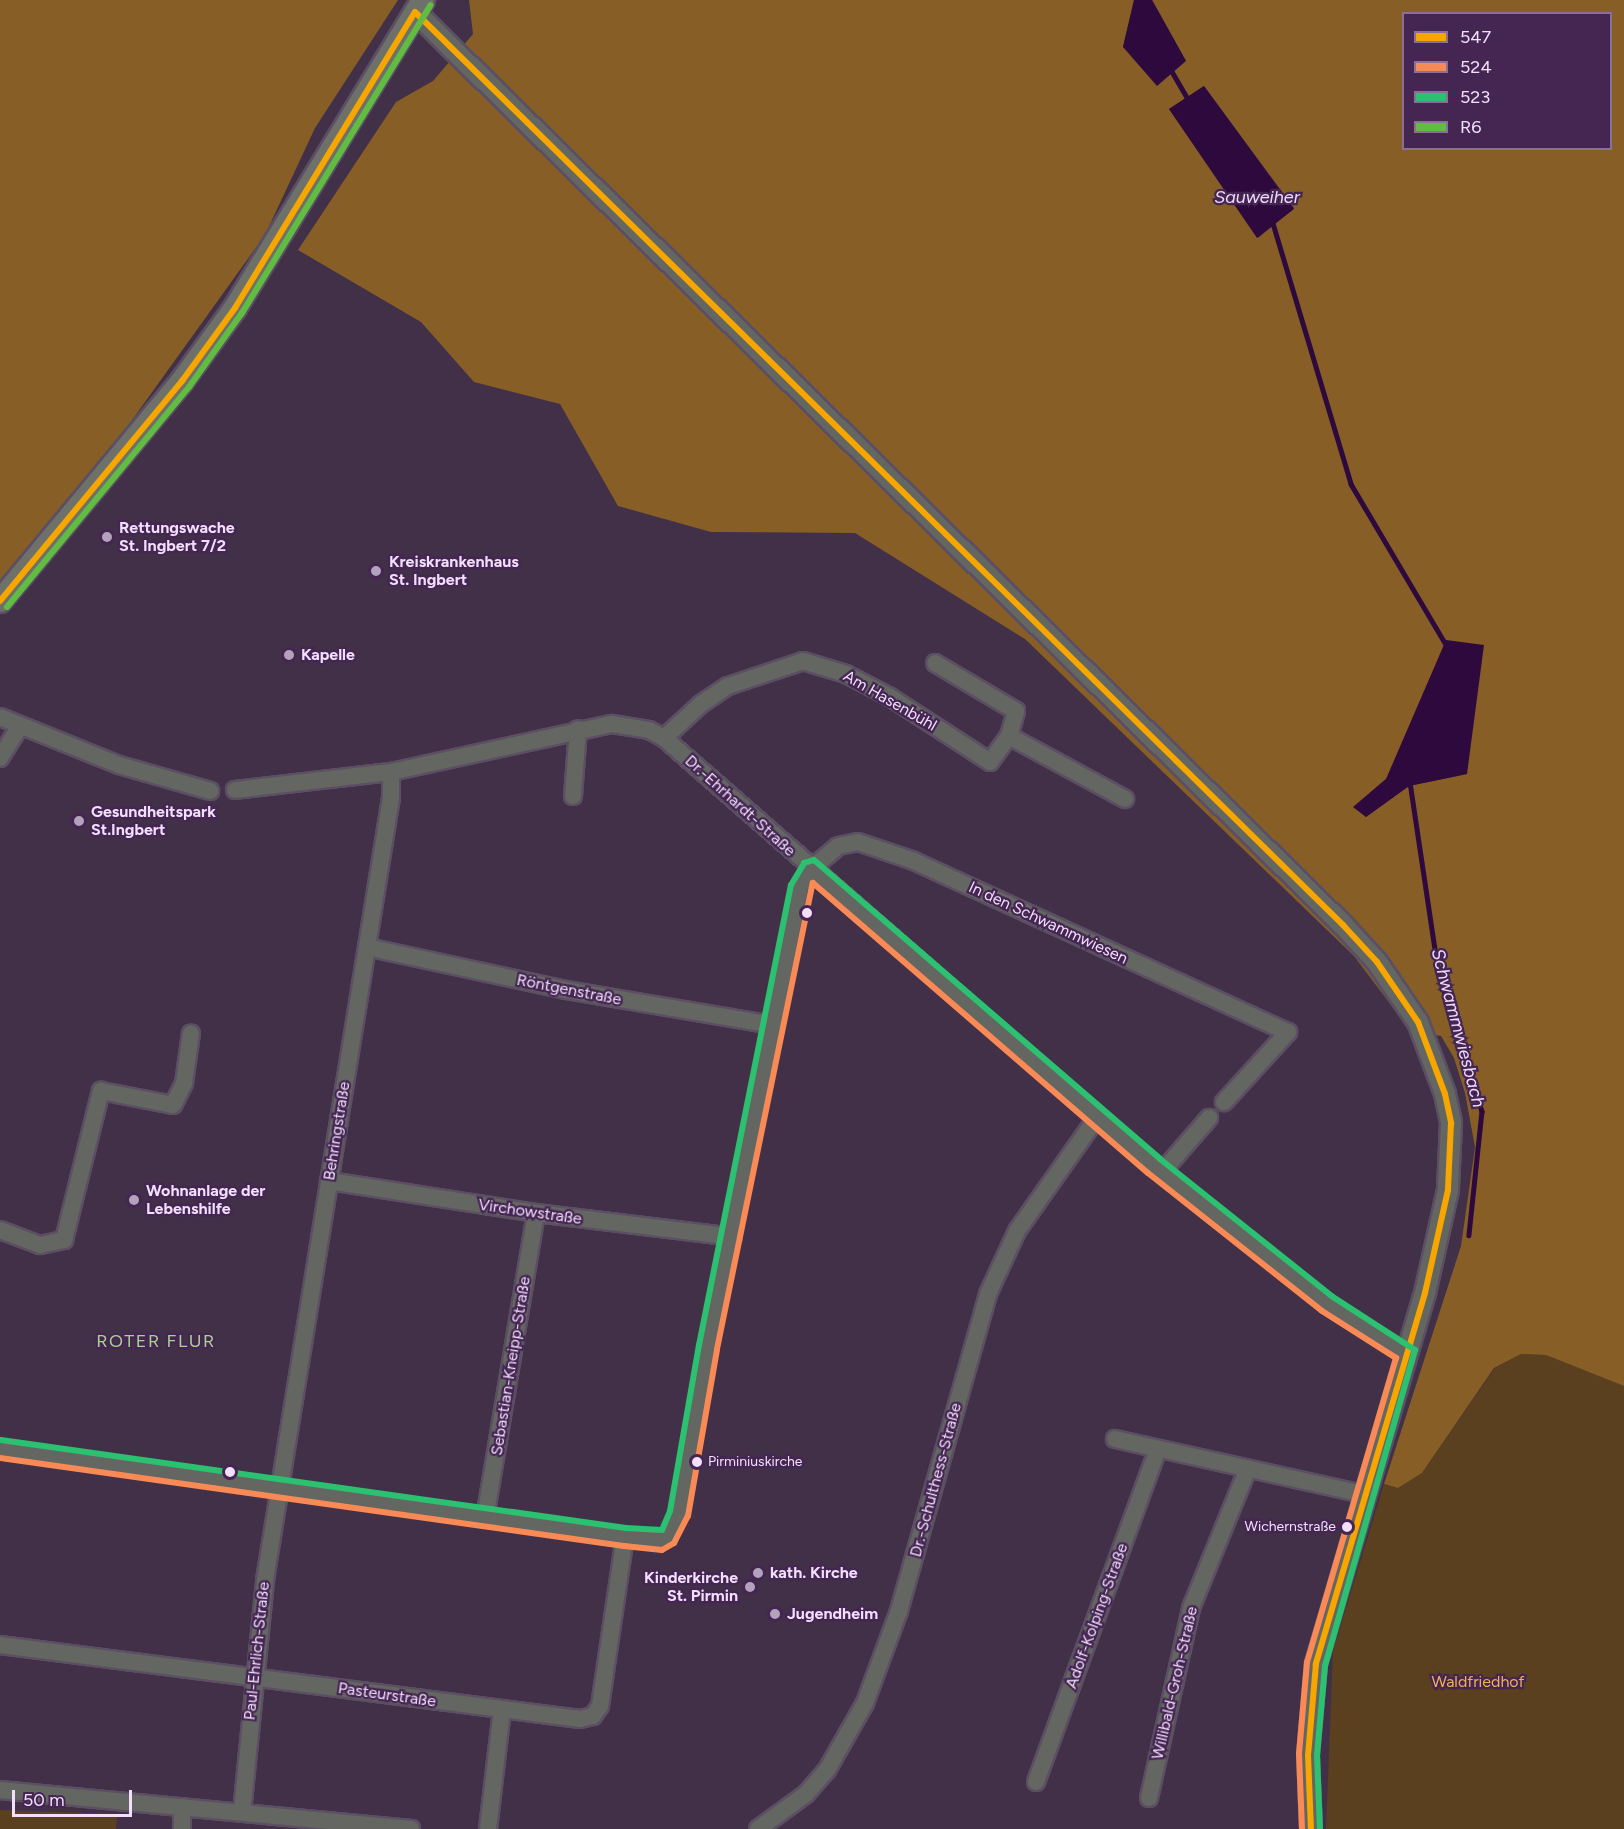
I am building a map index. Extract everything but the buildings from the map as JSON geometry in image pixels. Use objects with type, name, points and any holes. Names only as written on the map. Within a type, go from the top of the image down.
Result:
[{"type":"main road","points":[[0,602],[161,407],[228,317],[280,238],[419,6]]},
{"type":"street","points":[[419,6],[1326,908],[1383,970],[1418,1022],[1442,1085],[1451,1123],[1448,1190],[1407,1354],[1363,1494],[1316,1664],[1308,1755],[1311,1829]]},
{"type":"street","name":"Am Hasenbühl","points":[[664,738],[701,704],[728,686],[803,662],[846,674],[890,697],[990,762],[1010,736]]},
{"type":"street","points":[[935,663],[1016,711],[1010,736],[1125,799]]},
{"type":"street","points":[[0,717],[119,765],[210,791]]},
{"type":"street","name":"Dr.-Ehrhardt-Straße","points":[[235,790],[391,772],[578,729],[634,725],[664,738],[811,869],[1162,1172],[1328,1304],[1407,1354]]},
{"type":"street","points":[[0,758],[20,726]]},
{"type":"street","points":[[573,796],[578,729]]},
{"type":"street","name":"Behringstraße","points":[[280,1491],[391,798],[391,772]]},
{"type":"street","name":"In den Schwammwiesen","points":[[811,869],[838,846],[858,842],[885,850],[1288,1032],[1224,1102]]},
{"type":"street","points":[[0,1449],[280,1491],[625,1537],[661,1541],[669,1536],[679,1514],[708,1347],[733,1237],[800,887],[811,869]]},
{"type":"street","name":"Röntgenstraße","points":[[367,947],[566,990],[773,1025]]},
{"type":"street","points":[[0,1230],[40,1245],[64,1240],[101,1091],[173,1105],[184,1083],[191,1033]]},
{"type":"street","name":"Dr.-Schulthess-Straße","points":[[758,1829],[806,1794],[827,1770],[865,1703],[899,1611],[988,1294],[1017,1231],[1097,1117]]},
{"type":"street","points":[[1162,1172],[1209,1118]]},
{"type":"street","name":"Virchowstraße","points":[[329,1181],[536,1213],[733,1237]]},
{"type":"street","name":"Sebastian-Kneipp-Straße","points":[[485,1518],[536,1213]]},
{"type":"street","points":[[1115,1439],[1247,1471],[1363,1494]]},
{"type":"street","name":"Adolf-Kolping-Straße","points":[[1036,1782],[1157,1451]]},
{"type":"street","name":"Willibald-Groh-Straße","points":[[1149,1798],[1191,1608],[1247,1471]]},
{"type":"street","name":"Paul-Ehrlich-Straße","points":[[242,1812],[253,1676],[280,1491]]},
{"type":"street","name":"Pasteurstraße","points":[[0,1645],[580,1719],[593,1716],[600,1706],[625,1537]]},
{"type":"street","points":[[488,1829],[502,1710]]},
{"type":"street","points":[[0,1790],[411,1829]]},
{"type":"street","points":[[182,1807],[182,1829]]},
{"type":"green space","name":"Waldfriedhof","points":[[1521,1354],[1546,1355],[1624,1386],[1624,1829],[1326,1829],[1333,1651],[1384,1484],[1398,1488],[1422,1473],[1495,1368]]},
{"type":"green space","points":[[0,1810],[117,1814],[116,1829],[0,1829]]},
{"type":"shaded area","points":[[0,0],[398,0],[315,128],[265,235],[117,441],[0,583]]},
{"type":"shaded area","points":[[469,0],[1134,0],[1123,47],[1186,61],[1152,0],[1624,0],[1624,1386],[1546,1355],[1521,1354],[1494,1368],[1422,1473],[1398,1488],[1384,1484],[1461,1246],[1475,1147],[1465,1093],[1454,1058],[1441,1036],[1410,1030],[1354,956],[1025,639],[855,533],[711,532],[618,506],[560,404],[474,382],[421,322],[298,250],[396,102],[433,81],[473,34]],"holes":[[[1204,86],[1294,208],[1258,238],[1169,109]],[[1467,774],[1409,786],[1366,817],[1354,807],[1386,779]]]},
{"type":"water","points":[[1134,0],[1152,0],[1186,61],[1157,86],[1123,47]]},
{"type":"water","name":"Sauweiher","points":[[1204,86],[1294,209],[1257,238],[1169,109]]},
{"type":"water","points":[[1446,640],[1484,645],[1467,774],[1409,786],[1366,817],[1353,807],[1386,779]]},
{"type":"waterway","points":[[1170,68],[1190,102]]},
{"type":"waterway","points":[[1272,220],[1351,484],[1445,643]]},
{"type":"waterway","name":"Schwammwiesbach","points":[[1410,782],[1439,975],[1482,1111],[1469,1235]]},
{"type":"transit line","name":"R6","points":[[7,607],[189,387],[242,313],[431,5]]},
{"type":"transit line","name":"547","points":[[0,601],[182,381],[235,308],[415,12],[1343,925],[1377,962],[1418,1022],[1445,1094],[1451,1123],[1448,1190],[1425,1293],[1316,1664],[1308,1755],[1311,1829]]},
{"type":"transit line","name":"523","points":[[1,1440],[626,1528],[662,1530],[670,1511],[699,1345],[791,885],[804,863],[814,860],[1160,1159],[1333,1297],[1415,1350],[1325,1666],[1317,1755],[1320,1829]]},
{"type":"transit line","name":"524","points":[[0,1458],[624,1546],[662,1550],[674,1543],[688,1516],[717,1349],[813,883],[1148,1173],[1322,1311],[1396,1358],[1307,1662],[1299,1754],[1302,1829]]},
{"type":"place","name":"Rettungswache St. Ingbert 7/2","points":[[107,537]]},
{"type":"place","name":"Kreiskrankenhaus St. Ingbert","points":[[376,571]]},
{"type":"place","name":"Kapelle","points":[[289,655]]},
{"type":"place","name":"Gesundheitspark St.Ingbert","points":[[79,821]]},
{"type":"place","name":"Wohnanlage der Lebenshilfe","points":[[134,1200]]},
{"type":"place","name":"Pirminiuskirche","points":[[697,1462]]},
{"type":"place","name":"Wichernstraße","points":[[1347,1527]]},
{"type":"place","name":"kath. Kirche","points":[[758,1573]]},
{"type":"place","name":"Kinderkirche St. Pirmin","points":[[750,1587]]},
{"type":"place","name":"Jugendheim","points":[[775,1614]]},
{"type":"district","name":"ROTER FLUR","points":[[156,1341]]}]
